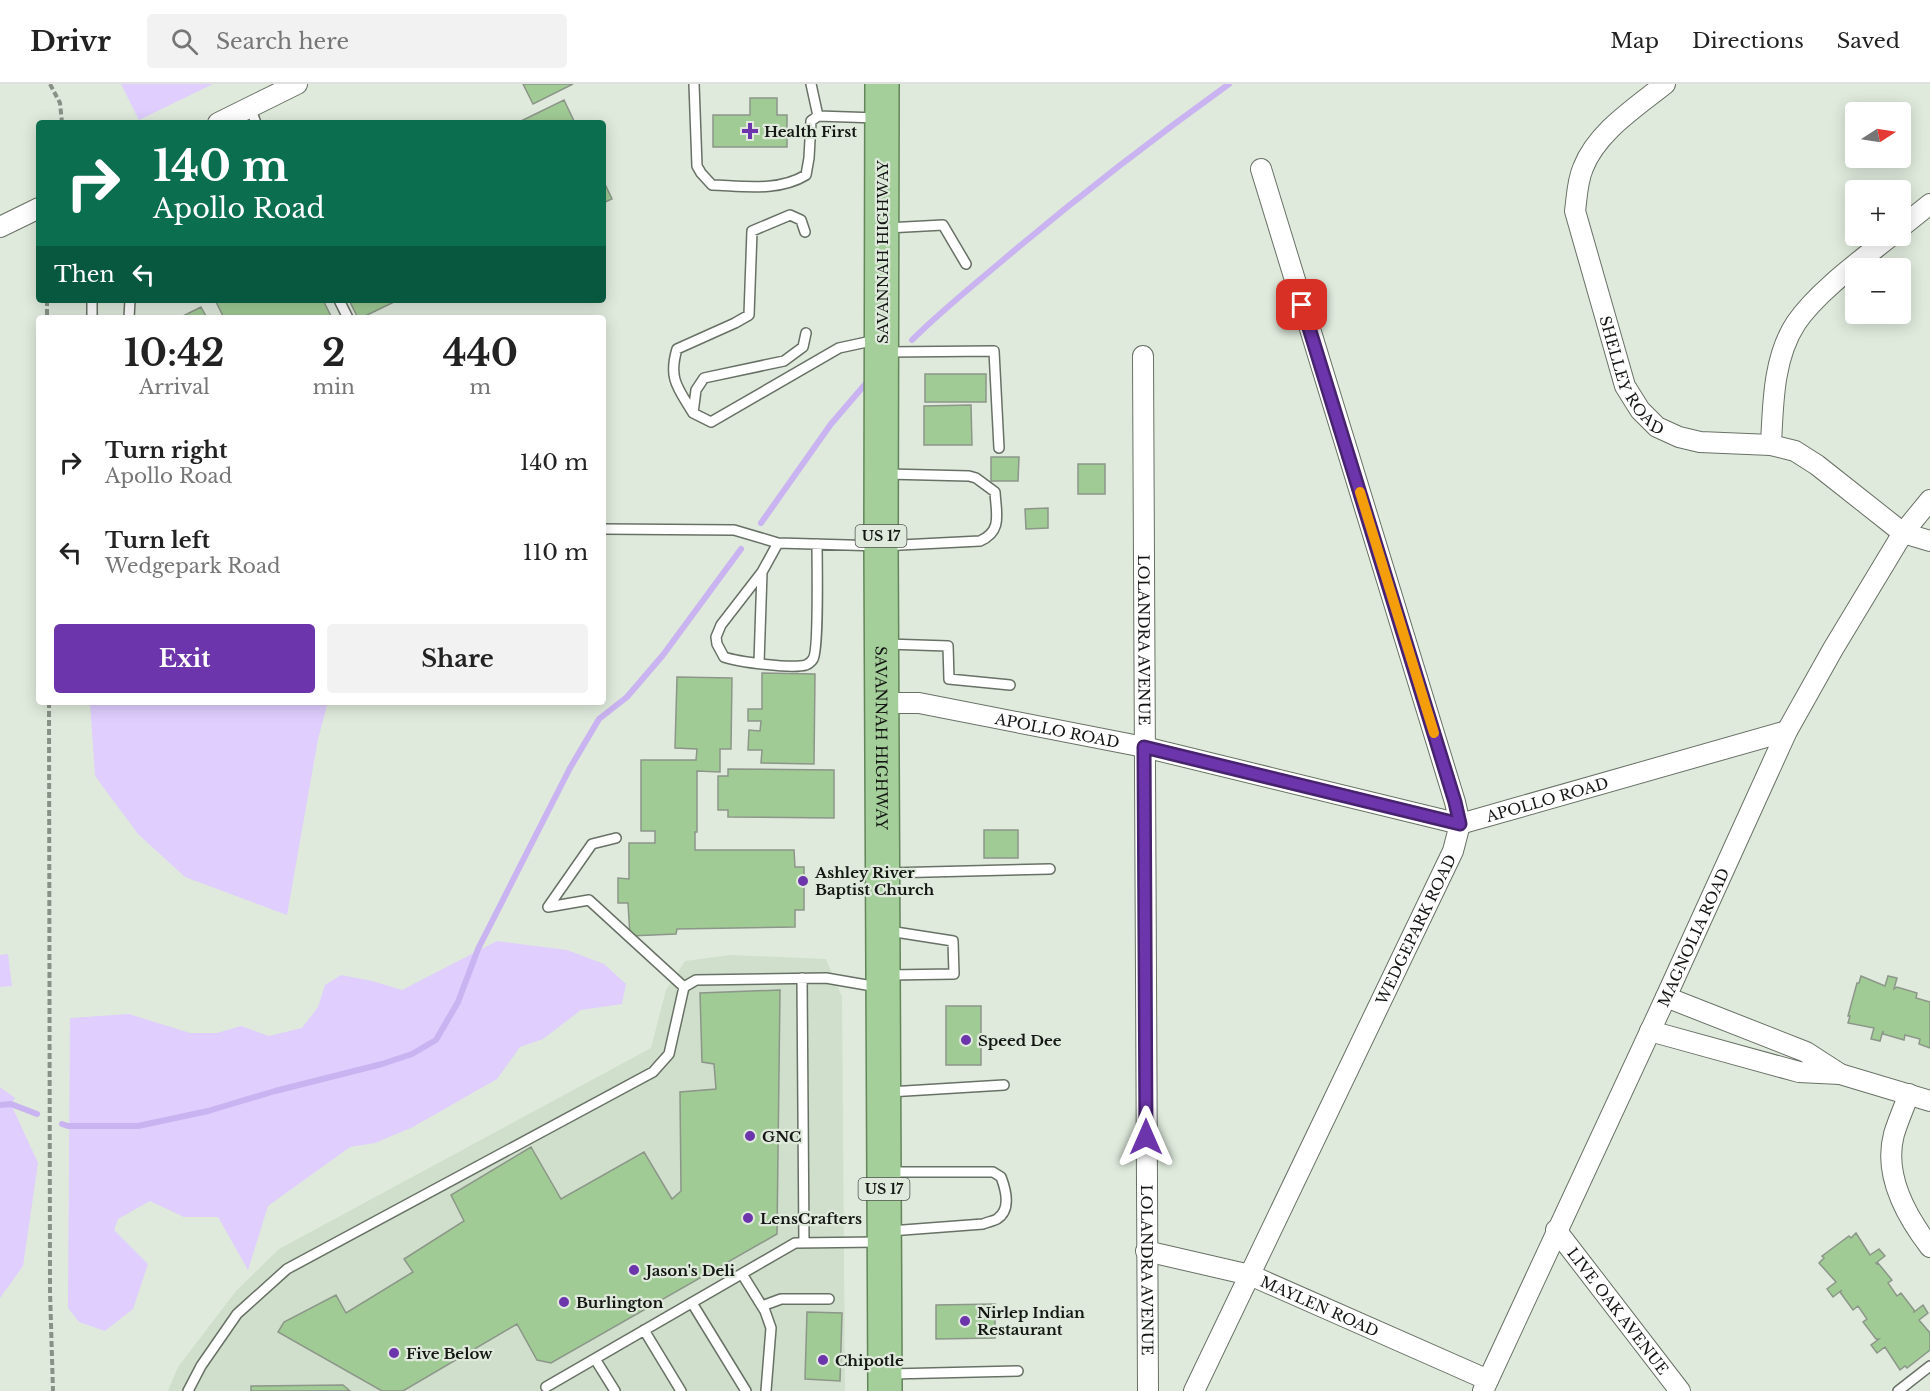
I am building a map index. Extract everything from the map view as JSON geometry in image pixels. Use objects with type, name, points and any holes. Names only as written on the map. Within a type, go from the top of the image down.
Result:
[{"type":"highway","name":"SAVANNAH HIGHWAY","points":[[882,84],[881,546],[885,1383]]},
{"type":"street","points":[[231,120],[253,115],[297,84]]},
{"type":"street","name":"SHELLEY ROAD","points":[[1665,84],[1618,122],[1598,142],[1583,168],[1578,185],[1575,211],[1625,386],[1640,410],[1657,427],[1679,437],[1700,442],[1771,445],[1795,451],[1903,533]]},
{"type":"street","name":"WEDGEPARK ROAD","points":[[1194,1391],[1453,851],[1460,824],[1452,791],[1261,169]]},
{"type":"street","points":[[1911,219],[1930,204]]},
{"type":"street","points":[[0,227],[36,209]]},
{"type":"street","points":[[1771,445],[1774,399],[1779,369],[1785,346],[1796,324],[1817,300],[1879,246]]},
{"type":"street","name":"LOLANDRA AVENUE","points":[[1143,356],[1148,1391]]},
{"type":"street","name":"MAGNOLIA ROAD","points":[[1485,1386],[1787,731],[1903,533],[1930,500]]},
{"type":"street","points":[[1903,533],[1930,541]]},
{"type":"street","name":"APOLLO ROAD","points":[[883,703],[919,703],[1144,747],[1460,824],[1787,731]]},
{"type":"street","points":[[1666,997],[1806,1052],[1840,1074]]},
{"type":"street","points":[[1739,1056],[1748,1029]]},
{"type":"street","points":[[1650,1031],[1799,1072],[1840,1074],[1930,1101]]},
{"type":"street","points":[[1909,1094],[1894,1136],[1893,1173],[1900,1197],[1913,1224],[1930,1247]]},
{"type":"street","name":"LIVE OAK AVENUE","points":[[1556,1230],[1680,1391]]},
{"type":"street","name":"MAYLEN ROAD","points":[[1146,1251],[1250,1275],[1485,1386]]},
{"type":"lane","points":[[694,84],[697,166],[700,174],[712,185],[774,186],[794,182],[806,175],[811,121],[818,116],[882,118]]},
{"type":"lane","points":[[811,84],[818,116]]},
{"type":"lane","points":[[805,232],[801,220],[790,215],[752,231],[749,315],[677,349],[673,362],[674,383],[693,413],[711,422],[839,348],[882,345],[994,351],[999,448]]},
{"type":"lane","points":[[882,229],[943,225],[966,264]]},
{"type":"lane","points":[[693,413],[696,390],[704,378],[784,361],[803,347],[806,333]]},
{"type":"lane","points":[[606,529],[734,530],[778,543],[881,546],[980,541],[990,536],[997,527],[995,492],[976,478],[881,474]]},
{"type":"lane","points":[[778,543],[762,572],[721,625],[716,637],[724,657],[734,661],[759,663],[806,664],[812,661],[815,655],[816,633],[817,544]]},
{"type":"lane","points":[[759,663],[762,572]]},
{"type":"lane","points":[[882,644],[948,646],[949,679],[1010,685]]},
{"type":"lane","points":[[616,838],[592,844],[548,907],[589,900],[684,987]]},
{"type":"lane","points":[[883,873],[1050,869]]},
{"type":"lane","points":[[188,1391],[201,1366],[237,1314],[287,1269],[653,1072],[669,1054],[684,987],[696,980],[826,978],[883,981],[954,974],[954,941],[883,931]]},
{"type":"lane","points":[[802,978],[804,1243]]},
{"type":"lane","points":[[884,1092],[1004,1085]]},
{"type":"lane","points":[[546,1387],[795,1243],[884,1237],[983,1224],[997,1219],[1006,1209],[1006,1196],[1001,1177],[993,1172],[884,1172]]},
{"type":"lane","points":[[742,1274],[762,1306],[771,1328],[766,1391]]},
{"type":"lane","points":[[762,1306],[781,1299],[829,1299]]},
{"type":"lane","points":[[692,1303],[746,1391]]},
{"type":"lane","points":[[644,1330],[681,1391]]},
{"type":"lane","points":[[596,1359],[615,1391]]},
{"type":"lane","points":[[1898,1391],[1930,1366]]},
{"type":"lane","points":[[885,1383],[1018,1371]]},
{"type":"path","points":[[50,84],[60,103],[62,120]]},
{"type":"path","points":[[49,705],[50,1291],[53,1391]]},
{"type":"shaded area","points":[[121,84],[213,84],[139,120]]},
{"type":"shaded area","points":[[90,705],[327,705],[318,739],[287,915],[185,877],[138,834],[95,776]]},
{"type":"shaded area","points":[[497,941],[567,950],[604,964],[626,984],[622,1004],[581,1010],[543,1039],[520,1047],[497,1079],[413,1127],[375,1143],[350,1147],[268,1206],[248,1270],[218,1217],[184,1217],[150,1201],[118,1219],[114,1230],[148,1264],[133,1309],[105,1331],[79,1322],[68,1308],[70,1018],[129,1014],[190,1033],[217,1033],[241,1026],[269,1036],[302,1028],[318,1007],[325,985],[341,975],[402,990]]},
{"type":"shaded area","points":[[8,954],[12,986],[0,987],[0,955]]},
{"type":"shaded area","points":[[730,955],[826,959],[842,997],[845,1391],[168,1391],[178,1367],[236,1291],[279,1249],[651,1048],[666,990],[685,961]]},
{"type":"shaded area","points":[[0,1087],[15,1098],[11,1104],[38,1163],[23,1266],[0,1298]]},
{"type":"building","points":[[523,84],[573,84],[533,104]]},
{"type":"building","name":"Health First","points":[[750,98],[777,98],[777,115],[787,115],[787,147],[713,147],[713,115],[750,115]]},
{"type":"building","points":[[564,100],[574,120],[523,120]]},
{"type":"building","points":[[606,186],[612,199],[606,202]]},
{"type":"building","points":[[216,303],[324,303],[330,315],[222,315]]},
{"type":"building","points":[[350,303],[392,303],[367,315],[356,315]]},
{"type":"building","points":[[201,307],[205,315],[185,315]]},
{"type":"building","points":[[925,374],[986,374],[986,402],[925,402]]},
{"type":"building","points":[[971,405],[972,445],[924,445],[924,406]]},
{"type":"building","points":[[991,457],[1019,457],[1018,481],[991,481]]},
{"type":"building","points":[[1078,464],[1105,464],[1105,494],[1078,494]]},
{"type":"building","points":[[1048,508],[1048,528],[1026,529],[1025,509]]},
{"type":"building","points":[[762,673],[815,674],[814,764],[761,763],[762,750],[748,750],[749,730],[760,731],[761,721],[748,721],[748,709],[762,709]]},
{"type":"building","points":[[677,677],[732,678],[731,749],[720,749],[720,772],[697,771],[695,850],[794,850],[795,867],[804,867],[804,910],[795,910],[795,927],[677,929],[676,934],[630,936],[628,903],[618,903],[618,878],[629,879],[629,843],[655,843],[655,831],[641,831],[641,760],[696,760],[697,749],[675,748]]},
{"type":"building","points":[[728,769],[834,770],[834,818],[728,817],[728,810],[718,810],[718,776],[728,776]]},
{"type":"building","points":[[984,830],[1018,830],[1018,858],[984,858]]},
{"type":"building","points":[[1861,976],[1885,986],[1888,976],[1897,978],[1894,989],[1897,987],[1917,993],[1916,998],[1930,1002],[1930,1048],[1919,1044],[1920,1039],[1905,1035],[1904,1040],[1883,1034],[1883,1031],[1880,1041],[1871,1039],[1874,1028],[1848,1023],[1857,983]]},
{"type":"building","points":[[780,990],[777,1234],[551,1363],[537,1360],[517,1324],[403,1391],[382,1391],[278,1332],[284,1322],[336,1295],[346,1313],[413,1272],[404,1259],[464,1221],[451,1195],[531,1147],[561,1199],[644,1152],[672,1199],[681,1191],[680,1092],[716,1089],[714,1064],[702,1062],[700,993]]},
{"type":"building","points":[[946,1006],[981,1006],[981,1065],[946,1065]]},
{"type":"building","points":[[1856,1233],[1870,1255],[1879,1249],[1885,1256],[1876,1263],[1892,1280],[1888,1283],[1897,1296],[1901,1293],[1914,1312],[1923,1305],[1928,1313],[1919,1320],[1930,1333],[1930,1350],[1907,1368],[1905,1366],[1900,1370],[1885,1347],[1877,1353],[1871,1345],[1879,1339],[1876,1339],[1863,1322],[1867,1319],[1858,1306],[1853,1310],[1840,1292],[1842,1290],[1833,1297],[1827,1289],[1836,1282],[1819,1263],[1824,1258],[1822,1256]]},
{"type":"building","name":"Nirlep Indian Restaurant","points":[[995,1304],[995,1338],[936,1339],[936,1305]]},
{"type":"building","points":[[807,1312],[842,1313],[840,1381],[805,1379]]},
{"type":"building","points":[[343,1385],[350,1391],[251,1391],[251,1386]]},
{"type":"waterway","points":[[912,340],[1057,215],[1229,84]]},
{"type":"waterway","points":[[761,523],[831,424],[868,381]]},
{"type":"waterway","points":[[62,1124],[68,1126],[138,1126],[208,1111],[275,1091],[382,1064],[412,1054],[436,1040],[458,1002],[478,949],[570,768],[599,719],[627,697],[663,655],[741,549]]},
{"type":"waterway","points":[[0,1105],[11,1104],[37,1114]]},
{"type":"slow traffic","points":[[1360,492],[1434,733]]},
{"type":"place","name":"Health First","points":[[750,131]]},
{"type":"place","name":"Ashley River Baptist Church","points":[[803,881]]},
{"type":"place","name":"Speed Dee","points":[[966,1040]]},
{"type":"place","name":"GNC","points":[[750,1136]]},
{"type":"place","name":"LensCrafters","points":[[748,1218]]},
{"type":"place","name":"Jason's Deli","points":[[634,1270]]},
{"type":"place","name":"Burlington","points":[[564,1302]]},
{"type":"place","name":"Nirlep Indian Restaurant","points":[[965,1321]]},
{"type":"place","name":"Five Below","points":[[394,1353]]},
{"type":"place","name":"Chipotle","points":[[823,1360]]},
{"type":"route","points":[[1146,1137],[1144,747],[1460,824],[1302,305]]}]
